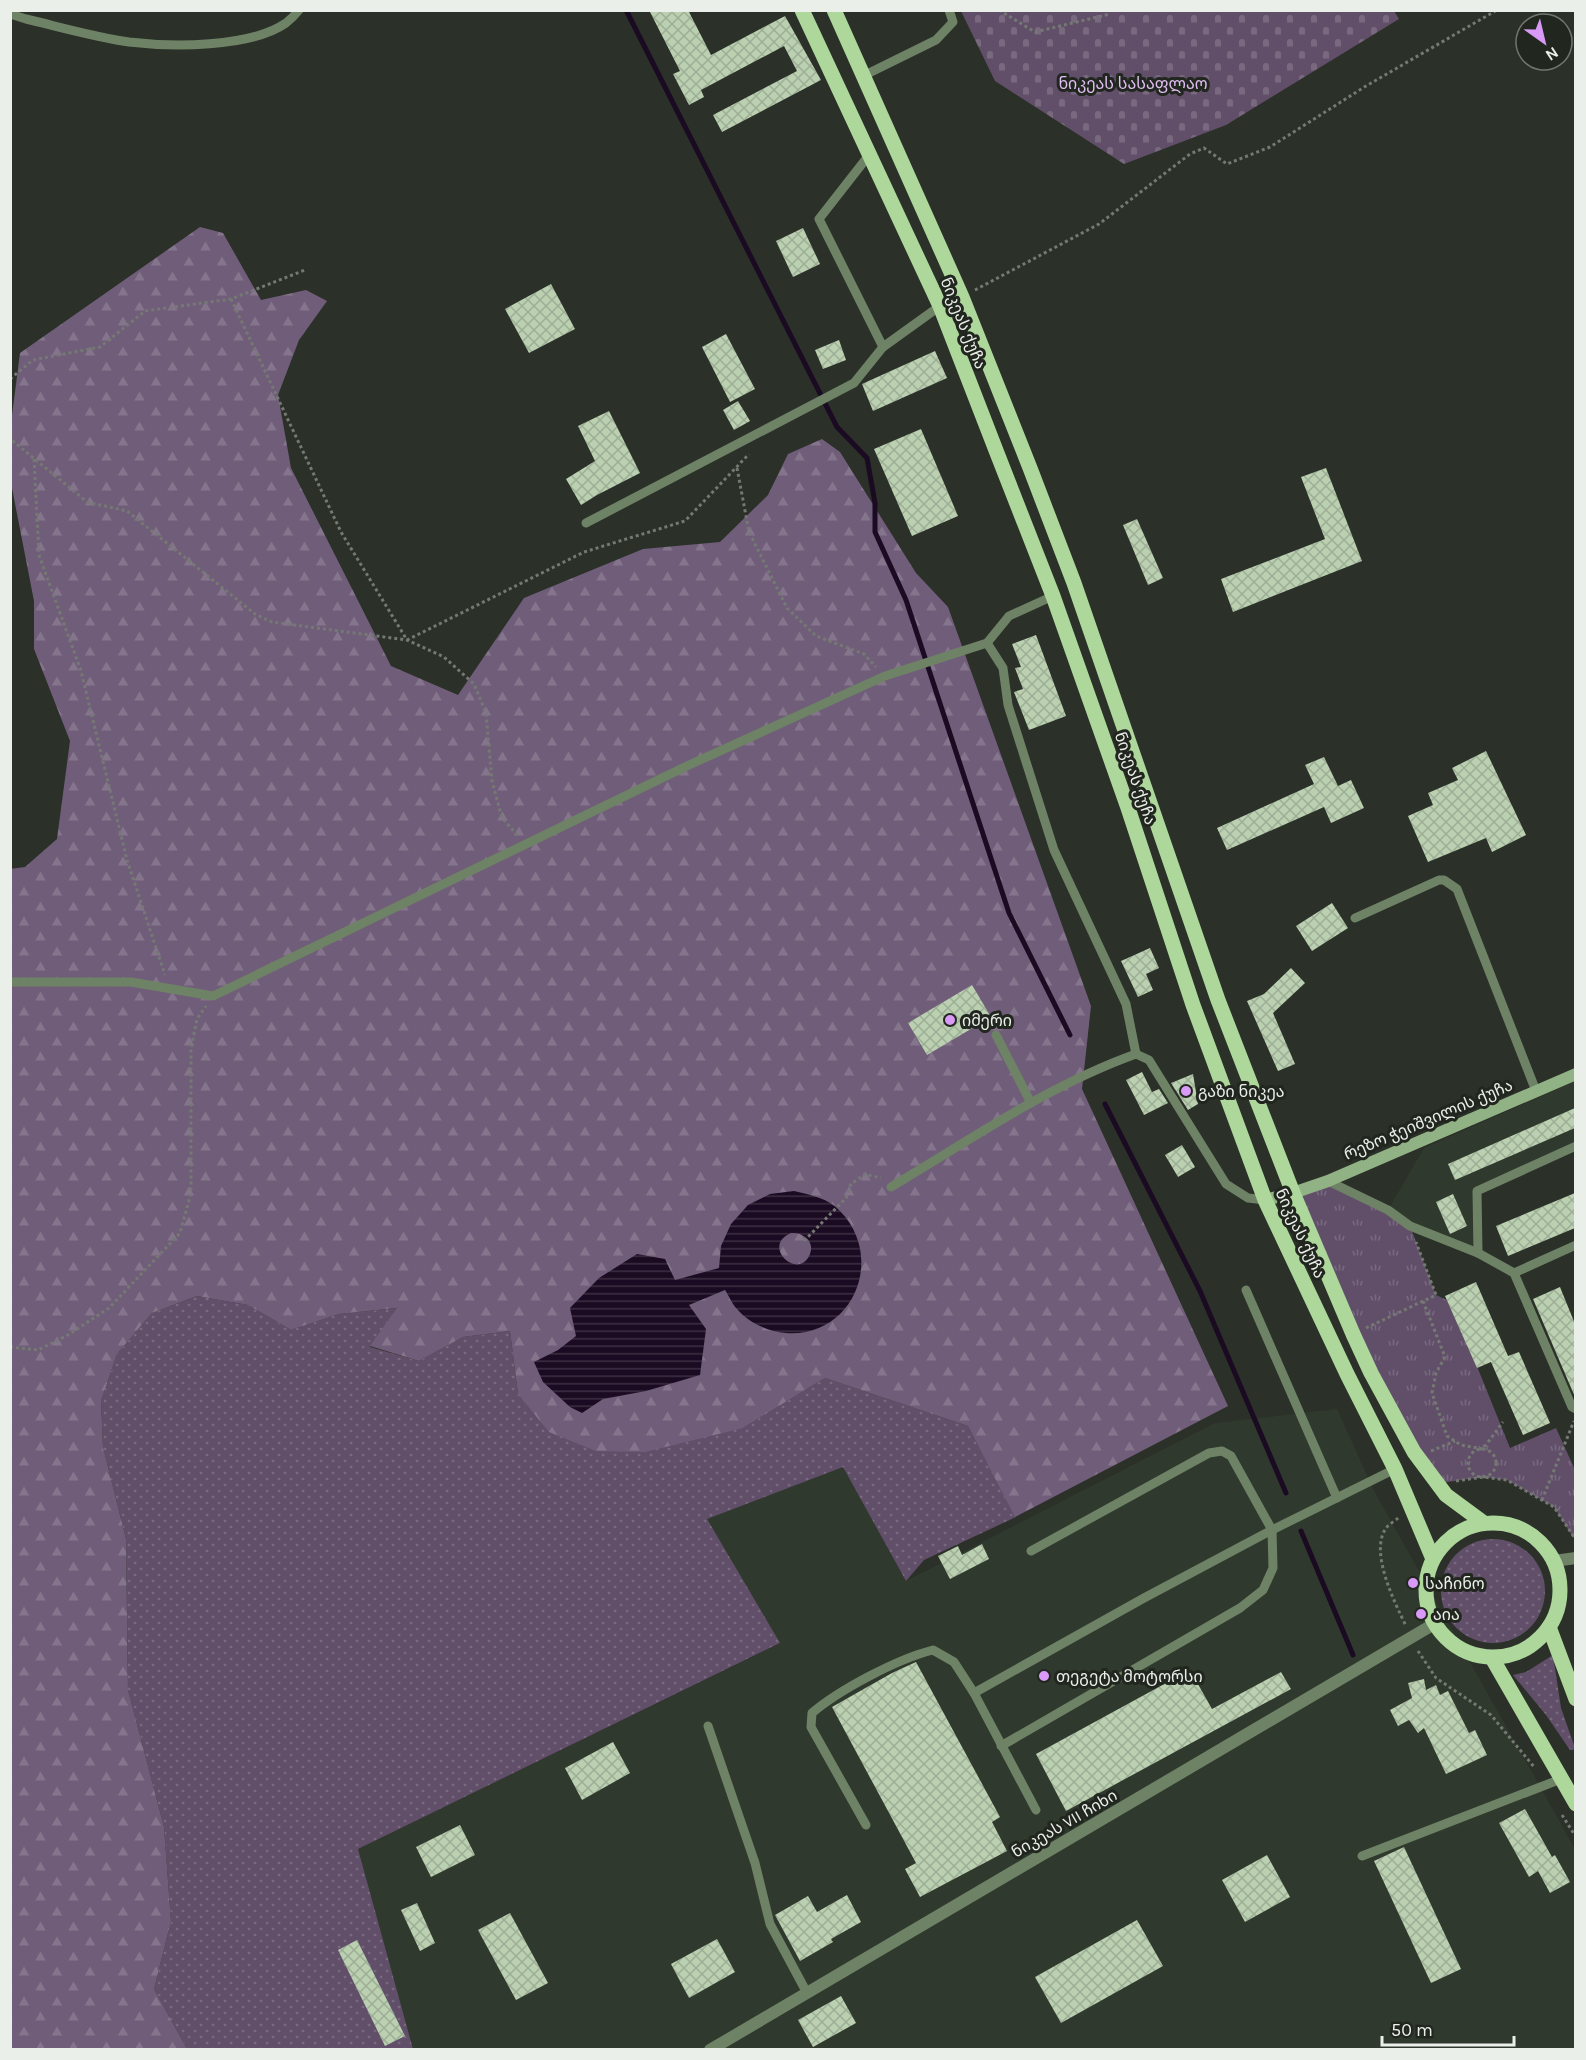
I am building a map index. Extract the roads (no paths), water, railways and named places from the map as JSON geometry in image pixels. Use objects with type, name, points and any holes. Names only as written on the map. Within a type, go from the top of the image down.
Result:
[{"type":"main road","name":"ნიკეას ქუჩა","points":[[802,10],[939,306],[1053,596],[1128,808],[1193,1005],[1265,1200],[1347,1374],[1395,1469],[1433,1559]]},
{"type":"main road","name":"ნიკეას ქუჩა","points":[[834,10],[962,297],[1074,583],[1218,1000],[1293,1193],[1353,1334],[1371,1373],[1417,1457],[1446,1495],[1484,1523]]},
{"type":"main road","name":"რეზო ჭეიშვილის ქუჩა","points":[[1265,1200],[1328,1181],[1575,1074]]},
{"type":"main road","name":"ნიკეას ქუჩა","points":[[1484,1523],[1505,1524],[1525,1531],[1542,1544],[1554,1562],[1560,1582],[1559,1603],[1549,1627],[1536,1643],[1515,1654],[1492,1658],[1469,1654],[1449,1642],[1434,1624],[1426,1602],[1426,1579],[1433,1559],[1446,1542],[1464,1530],[1484,1523]]},
{"type":"main road","points":[[1549,1627],[1575,1699]]},
{"type":"main road","points":[[1492,1658],[1575,1804]]},
{"type":"street","points":[[1554,1562],[1575,1558]]},
{"type":"street","name":"ნიკეას VII ჩიხი","points":[[710,2049],[1434,1624]]},
{"type":"lane","points":[[10,14],[129,42],[207,45],[247,39],[272,31],[286,23],[299,10]]},
{"type":"lane","points":[[864,76],[936,40],[953,22],[949,10]]},
{"type":"lane","points":[[869,154],[819,219],[883,347]]},
{"type":"lane","points":[[586,523],[854,383],[883,347],[939,306]]},
{"type":"lane","points":[[10,982],[131,982],[213,996],[689,765],[885,676],[987,642],[1009,616],[1053,596]]},
{"type":"lane","points":[[987,642],[1002,668],[1008,705],[1054,850],[1126,1004],[1136,1054]]},
{"type":"lane","points":[[1355,918],[1439,880],[1444,880],[1457,889],[1536,1091]]},
{"type":"lane","points":[[996,1035],[1032,1103]]},
{"type":"lane","points":[[891,1186],[1032,1103],[1108,1064],[1136,1054],[1149,1060],[1226,1184],[1248,1198],[1265,1200]]},
{"type":"lane","points":[[1478,1253],[1477,1191],[1575,1146]]},
{"type":"lane","points":[[1328,1181],[1388,1210],[1410,1226],[1478,1253],[1514,1273],[1572,1407],[1575,1409]]},
{"type":"lane","points":[[1514,1273],[1575,1245]]},
{"type":"lane","points":[[1246,1290],[1337,1498]]},
{"type":"lane","points":[[1001,1746],[1240,1608],[1263,1590],[1273,1568],[1272,1530],[1231,1456],[1222,1451],[1209,1453],[1030,1551]]},
{"type":"lane","points":[[974,1693],[1144,1598],[1272,1530],[1395,1469]]},
{"type":"lane","points":[[866,1825],[811,1727],[812,1713],[828,1699],[913,1655],[933,1650],[954,1662],[974,1693],[1036,1810]]},
{"type":"lane","points":[[708,1726],[755,1863],[770,1924],[807,1993]]},
{"type":"lane","points":[[1362,1856],[1561,1779]]},
{"type":"waterway","points":[[626,10],[837,427],[867,458],[875,503],[875,532],[906,600],[1009,913],[1070,1035]]},
{"type":"waterway","points":[[1105,1104],[1200,1291],[1286,1493]]},
{"type":"waterway","points":[[1301,1531],[1353,1655]]},
{"type":"place","name":"იმერი","points":[[950,1020]]},
{"type":"place","name":"გაზი ნიკეა","points":[[1186,1091]]},
{"type":"place","name":"საჩინო","points":[[1413,1583]]},
{"type":"place","name":"აია","points":[[1421,1614]]},
{"type":"place","name":"თეგეტა მოტორსი","points":[[1044,1676]]},
{"type":"park label","name":"ნიკეას სასაფლაო","points":[[1133,83]]}]
